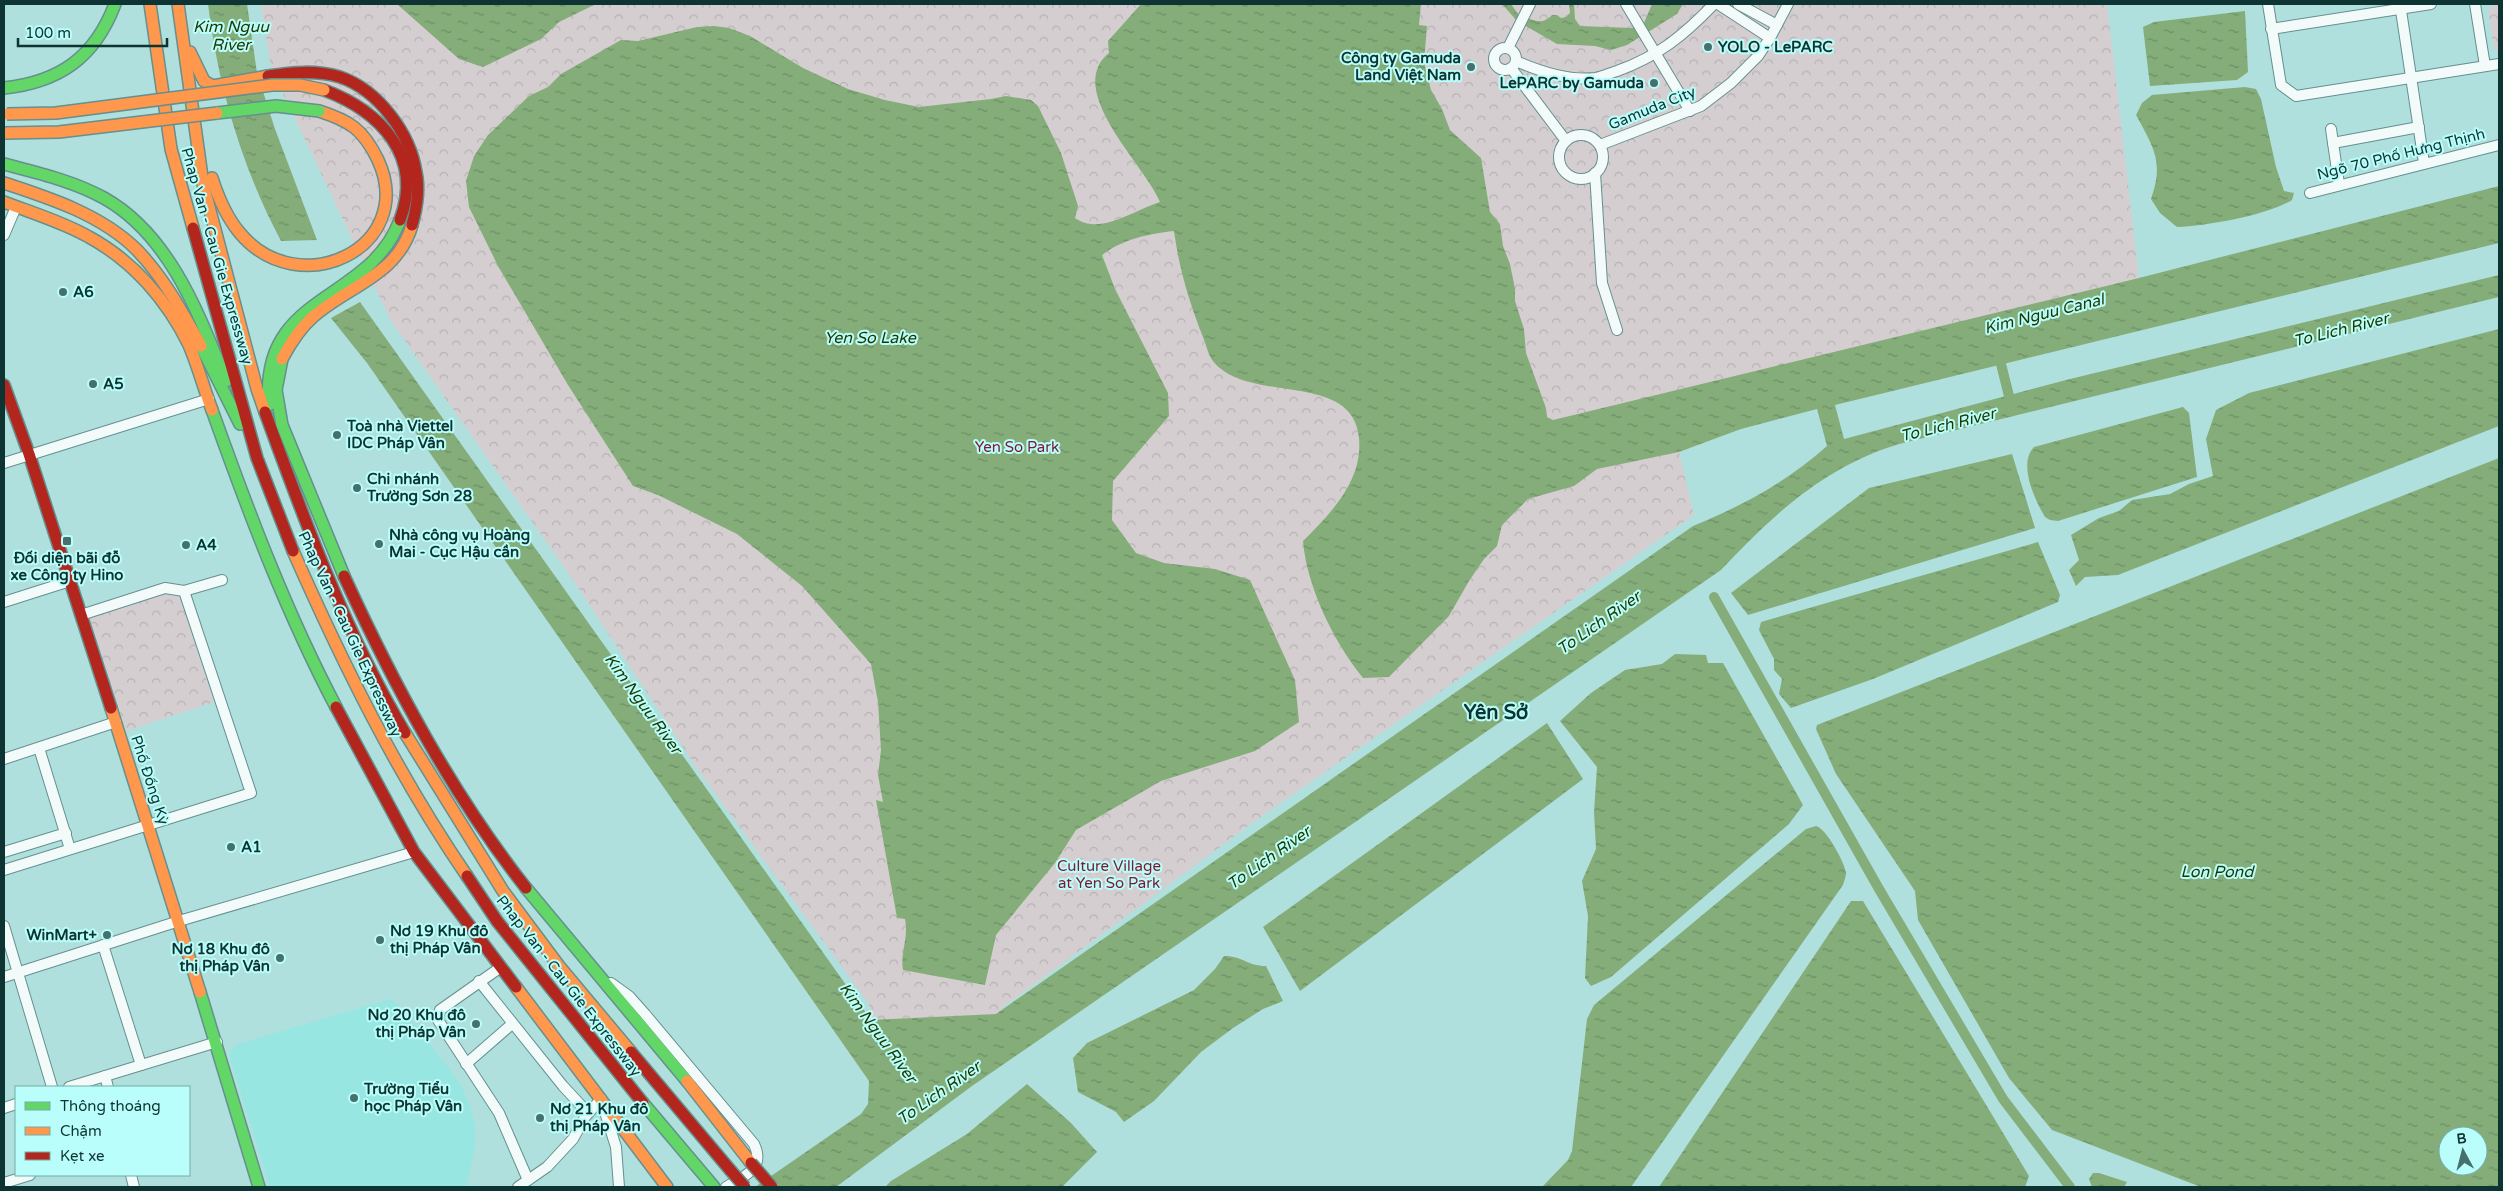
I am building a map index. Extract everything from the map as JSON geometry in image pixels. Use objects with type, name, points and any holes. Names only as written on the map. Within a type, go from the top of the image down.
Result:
[{"type":"main road","points":[[4,88],[36,83],[68,68],[94,44],[106,27],[115,4]]},
{"type":"main road","name":"Phap Van - Cau Gie Expressway","points":[[150,4],[170,149],[257,458],[284,533],[361,700],[393,759],[448,850],[497,921],[543,982],[714,1187]]},
{"type":"main road","points":[[4,133],[59,132],[276,106],[319,111],[354,127],[378,156],[383,172],[385,192],[383,211],[369,239],[349,257],[331,264],[310,268],[293,266],[262,253],[244,238],[228,217],[211,174],[190,52],[178,6]]},
{"type":"main road","name":"Phap Van - Cau Gie Expressway","points":[[178,6],[196,146],[203,184],[256,389],[302,517],[353,636],[393,713],[432,779],[503,891],[559,966],[745,1187]]},
{"type":"main road","points":[[190,52],[204,81],[213,86],[302,70],[335,75],[356,84],[395,121],[410,147],[416,173],[418,196],[415,219],[409,236],[399,254],[382,271],[316,315],[300,330],[282,359],[277,379],[276,398],[287,435],[343,577],[447,774],[489,839],[550,918],[674,1065],[772,1187]]},
{"type":"main road","points":[[5,114],[56,112],[272,85],[300,85],[324,90],[349,99],[369,112],[384,126],[397,146],[404,167],[406,191],[404,213],[396,232],[372,264],[307,309],[297,318],[279,344],[272,357],[267,387],[276,445]]},
{"type":"main road","points":[[4,164],[47,176],[100,196],[118,206],[140,226],[165,259],[203,324],[257,458]]},
{"type":"main road","points":[[4,183],[86,215],[119,235],[153,268],[180,309],[257,458]]},
{"type":"main road","points":[[4,202],[88,236],[121,256],[142,277],[172,315],[189,346],[270,566],[312,661],[414,852],[667,1187]]},
{"type":"main road","name":"Phố Đống Kỳ","points":[[4,385],[29,454],[116,722],[179,921],[259,1187]]},
{"type":"street","points":[[1530,4],[1508,48],[1498,51],[1495,61],[1501,69],[1514,65],[1567,77],[1595,78],[1642,62],[1685,34],[1716,4],[1770,38]]},
{"type":"street","points":[[1626,4],[1690,110]]},
{"type":"street","points":[[1738,4],[1777,25]]},
{"type":"street","name":"Gamuda City","points":[[1600,145],[1701,106],[1731,83],[1758,56],[1788,4]]},
{"type":"street","points":[[2268,4],[2281,86],[2296,96],[2499,64]]},
{"type":"street","points":[[2271,29],[2400,6],[2431,4]]},
{"type":"street","points":[[2475,4],[2485,66]]},
{"type":"street","points":[[2400,6],[2424,164]]},
{"type":"street","points":[[1508,48],[1516,54],[1514,65],[1566,141]]},
{"type":"street","points":[[2333,143],[2419,127]]},
{"type":"street","points":[[2331,129],[2339,184]]},
{"type":"street","points":[[1595,173],[1580,178],[1565,171],[1559,156],[1566,141],[1576,135],[1586,135],[1600,145],[1603,160],[1595,173],[1602,283],[1617,330]]},
{"type":"street","name":"Ngõ 70 Phố Hưng Thịnh","points":[[2310,193],[2499,144]]},
{"type":"street","points":[[4,235],[16,207]]},
{"type":"street","points":[[4,463],[209,399]]},
{"type":"street","points":[[81,615],[165,588],[184,591],[222,580]]},
{"type":"street","points":[[4,602],[70,581]]},
{"type":"street","points":[[4,870],[251,793],[184,591]]},
{"type":"street","points":[[4,759],[116,722]]},
{"type":"street","points":[[39,748],[70,849]]},
{"type":"street","points":[[4,852],[66,833]]},
{"type":"street","points":[[4,977],[179,921],[414,852]]},
{"type":"street","points":[[4,926],[52,1086]]},
{"type":"street","points":[[103,945],[141,1065]]},
{"type":"street","points":[[501,967],[440,1010],[437,1015],[439,1024],[499,1113],[528,1180]]},
{"type":"street","points":[[602,978],[629,996],[754,1144],[758,1154],[758,1162],[751,1171],[726,1187]]},
{"type":"street","points":[[479,982],[563,1086],[588,1113]]},
{"type":"street","points":[[466,1064],[512,1024]]},
{"type":"street","points":[[73,1086],[216,1042]]},
{"type":"street","points":[[105,1076],[108,1086]]},
{"type":"street","points":[[518,1187],[547,1167],[573,1139],[588,1113],[601,1099],[616,1147],[619,1187]]},
{"type":"street","points":[[4,1183],[27,1176]]},
{"type":"shaded area","name":"Trường Tiểu học Pháp Vân","points":[[390,999],[399,1006],[436,1051],[462,1087],[471,1109],[475,1128],[474,1152],[466,1187],[270,1187],[229,1055],[235,1045]]},
{"type":"green space","name":"Yen So Park","points":[[261,4],[2107,4],[2139,278],[1666,397],[1694,515],[1255,821],[1002,1008],[998,1015],[871,1020],[869,1004],[698,770],[571,577],[391,321],[271,68]]},
{"type":"green space","points":[[2495,4],[2499,4],[2499,52],[2494,49],[2488,11]]},
{"type":"green space","points":[[167,593],[180,598],[214,702],[126,731],[89,618]]},
{"type":"water","name":"Kim Nguu River","points":[[208,4],[247,4],[257,73],[275,129],[317,240],[281,241],[267,213],[243,156],[225,96],[212,35]]},
{"type":"water","points":[[397,4],[596,4],[559,22],[541,39],[483,67],[459,59]]},
{"type":"water","name":"Yen So Lake","points":[[1141,4],[1421,4],[1419,25],[1427,26],[1424,63],[1431,90],[1442,109],[1450,130],[1481,158],[1490,212],[1500,224],[1503,246],[1510,264],[1515,289],[1515,301],[1524,329],[1526,353],[1546,408],[1547,417],[1553,420],[2139,278],[2499,186],[2499,243],[1835,405],[1844,439],[2070,379],[2499,275],[2499,297],[1899,444],[1872,453],[1848,465],[1824,479],[1780,512],[1721,570],[972,1086],[836,1187],[755,1187],[861,1114],[868,1104],[869,1081],[367,363],[331,318],[360,302],[871,1020],[996,1014],[1693,526],[1764,492],[1812,459],[1827,446],[1817,409],[1741,429],[1679,452],[1597,469],[1574,486],[1528,499],[1502,525],[1497,546],[1484,559],[1449,616],[1389,677],[1363,678],[1332,631],[1316,596],[1303,541],[1343,495],[1356,468],[1359,454],[1359,438],[1352,417],[1338,403],[1319,395],[1249,382],[1229,374],[1213,361],[1208,353],[1189,298],[1174,231],[1136,238],[1110,249],[1102,255],[1115,289],[1168,393],[1169,416],[1113,481],[1112,520],[1136,553],[1164,563],[1215,569],[1250,580],[1295,680],[1299,722],[1255,751],[1161,781],[1076,830],[1055,863],[996,935],[985,985],[903,970],[906,932],[905,919],[897,918],[876,800],[883,802],[878,775],[881,750],[878,702],[871,664],[802,586],[737,534],[658,495],[633,486],[568,385],[498,266],[469,207],[466,181],[474,156],[488,135],[529,96],[548,87],[561,74],[621,40],[638,41],[697,27],[714,26],[729,28],[750,36],[803,68],[848,89],[885,100],[919,107],[1006,96],[1031,100],[1038,106],[1061,153],[1078,206],[1075,218],[1085,223],[1106,223],[1160,202],[1112,128],[1101,107],[1096,87],[1097,69],[1109,53],[1108,41]]},
{"type":"water","points":[[1502,4],[1511,4],[1518,14],[1532,20],[1544,21],[1552,15],[1557,15],[1561,18],[1566,17],[1570,13],[1569,4],[1574,4],[1575,19],[1580,26],[1632,28],[1644,23],[1652,4],[1683,4],[1677,14],[1627,45],[1611,50],[1595,46],[1557,44],[1517,21]]},
{"type":"water","points":[[2245,11],[2248,72],[2237,80],[2150,86],[2143,27],[2154,22]]},
{"type":"water","points":[[2245,87],[2256,89],[2261,99],[2276,167],[2284,191],[2294,193],[2292,200],[2268,210],[2237,219],[2177,227],[2160,213],[2151,199],[2157,175],[2157,165],[2152,146],[2136,115],[2142,103],[2152,95]]},
{"type":"water","points":[[2499,329],[2499,426],[2118,575],[2085,577],[2076,586],[2069,570],[2079,560],[2071,535],[2099,518],[2119,511],[2132,500],[2170,494],[2189,484],[2213,476],[2206,439],[2216,410],[2249,393]]},
{"type":"water","points":[[2183,407],[2189,413],[2197,477],[2058,521],[2045,517],[2036,501],[2029,481],[2027,462],[2029,454],[2034,447]]},
{"type":"water","points":[[2012,454],[2035,528],[1748,615],[1731,593],[1869,488]]},
{"type":"water","name":"Lon Pond","points":[[2499,458],[2499,1187],[2201,1187],[2052,1130],[2009,1078],[1918,920],[1915,891],[1836,774],[1816,729],[1817,725]]},
{"type":"water","points":[[2038,542],[2060,595],[2058,602],[1873,679],[1791,708],[1779,694],[1782,679],[1774,670],[1774,659],[1759,630],[1761,622]]},
{"type":"water","points":[[1675,654],[1706,655],[1708,663],[1723,663],[1803,805],[1789,824],[1611,977],[1591,986],[1585,978],[1588,916],[1582,881],[1596,849],[1594,812],[1597,767],[1560,721],[1591,693],[1625,670],[1662,664]]},
{"type":"water","points":[[1547,723],[1583,779],[1300,991],[1263,927]]},
{"type":"water","points":[[1816,826],[1830,839],[1845,868],[1846,873],[1843,885],[1631,1187],[1542,1187],[1568,1160],[1572,1151],[1587,1019],[1594,1005],[1806,829]]},
{"type":"water","points":[[1851,901],[1863,901],[2029,1176],[2025,1187],[1659,1187]]},
{"type":"water","points":[[1224,956],[1266,966],[1283,1001],[1263,1009],[1201,1052],[1154,1101],[1124,1122],[1116,1112],[1078,1092],[1073,1058],[1087,1043],[1194,990],[1215,969]]},
{"type":"water","points":[[1027,1084],[1071,1123],[1097,1152],[1062,1187],[885,1187],[891,1181],[967,1134]]},
{"type":"water","points":[[2093,1173],[2099,1173],[2127,1182],[2124,1187],[2092,1187],[2089,1179]]},
{"type":"waterway","points":[[1998,352],[2012,408]]},
{"type":"waterway","points":[[1714,597],[1879,889],[2003,1099],[2070,1187]]},
{"type":"traffic: fast","points":[[4,88],[42,80],[73,64],[97,39],[107,23],[115,4]]},
{"type":"traffic: fast","points":[[217,113],[276,106],[319,111]]},
{"type":"traffic: fast","points":[[4,164],[55,178],[92,192],[127,214],[147,233],[180,279],[205,330],[226,381]]},
{"type":"traffic: fast","points":[[269,405],[270,368],[281,340],[298,319],[365,268],[385,247],[400,220]]},
{"type":"traffic: fast","points":[[201,346],[240,424]]},
{"type":"traffic: fast","points":[[282,359],[276,390],[282,425],[344,576]]},
{"type":"traffic: fast","points":[[212,410],[284,598],[336,707]]},
{"type":"traffic: fast","points":[[526,888],[687,1081]]},
{"type":"traffic: fast","points":[[200,992],[259,1187]]},
{"type":"traffic: fast","points":[[643,1103],[714,1187]]},
{"type":"traffic: slow","points":[[150,4],[171,149],[193,228]]},
{"type":"traffic: slow","points":[[178,4],[203,184],[257,389],[265,412]]},
{"type":"traffic: slow","points":[[190,52],[204,81],[213,86],[268,76]]},
{"type":"traffic: slow","points":[[7,114],[56,113],[272,85],[300,85],[324,90]]},
{"type":"traffic: slow","points":[[212,178],[223,206],[234,226],[264,253],[292,264],[320,264],[346,256],[367,240],[382,218],[386,191],[378,160],[367,141],[347,123],[319,111]]},
{"type":"traffic: slow","points":[[5,133],[59,132],[217,113]]},
{"type":"traffic: slow","points":[[4,183],[75,209],[92,217],[123,238],[147,261],[164,284],[201,346]]},
{"type":"traffic: slow","points":[[4,202],[79,232],[105,247],[134,270],[159,297],[180,328],[189,345],[212,410]]},
{"type":"traffic: slow","points":[[282,359],[296,336],[314,316],[371,278],[396,256],[405,242],[412,225]]},
{"type":"traffic: slow","points":[[293,551],[331,635],[372,718],[417,798],[467,876]]},
{"type":"traffic: slow","points":[[111,708],[200,992]]},
{"type":"traffic: slow","points":[[405,733],[503,891],[559,966],[631,1052]]},
{"type":"traffic: slow","points":[[516,987],[667,1187]]},
{"type":"traffic: slow","points":[[687,1081],[751,1163]]},
{"type":"traffic: jam","points":[[268,76],[304,72],[340,77],[354,83],[379,102],[399,128],[413,157],[418,192],[412,225]]},
{"type":"traffic: jam","points":[[324,90],[363,110],[379,123],[392,139],[401,156],[406,176],[406,197],[400,220]]},
{"type":"traffic: jam","points":[[193,228],[257,458],[293,551]]},
{"type":"traffic: jam","points":[[4,385],[29,454],[111,708]]},
{"type":"traffic: jam","points":[[265,412],[311,535],[345,616],[363,656],[405,733]]},
{"type":"traffic: jam","points":[[344,576],[383,658],[426,738],[473,815],[526,888]]},
{"type":"traffic: jam","points":[[336,707],[414,852],[516,987]]},
{"type":"traffic: jam","points":[[467,876],[497,921],[643,1103]]},
{"type":"traffic: jam","points":[[631,1052],[731,1171]]},
{"type":"traffic: jam","points":[[751,1163],[772,1187]]},
{"type":"traffic: jam","points":[[731,1171],[745,1187]]},
{"type":"place","name":"YOLO - LePARC","points":[[1708,47]]},
{"type":"place","name":"Công ty Gamuda Land Việt Nam","points":[[1471,67]]},
{"type":"place","name":"LePARC by Gamuda","points":[[1654,83]]},
{"type":"place","name":"A6","points":[[63,292]]},
{"type":"place","name":"A5","points":[[93,384]]},
{"type":"place","name":"Toà nhà Viettel IDC Pháp Vân","points":[[337,435]]},
{"type":"place","name":"Chi nhánh Trường Sơn 28","points":[[357,488]]},
{"type":"place","name":"Đối diện bãi đỗ xe Công ty Hino","points":[[67,541]]},
{"type":"place","name":"Nhà công vụ Hoàng Mai - Cục Hậu cần","points":[[379,544]]},
{"type":"place","name":"A4","points":[[186,545]]},
{"type":"place","name":"A1","points":[[231,847]]},
{"type":"place","name":"WinMart+","points":[[107,935]]},
{"type":"place","name":"Nơ 19 Khu đô thị Pháp Vân","points":[[380,940]]},
{"type":"place","name":"Nơ 18 Khu đô thị Pháp Vân","points":[[280,958]]},
{"type":"place","name":"Nơ 20 Khu đô thị Pháp Vân","points":[[476,1024]]},
{"type":"place","name":"Trường Tiểu học Pháp Vân","points":[[354,1098]]},
{"type":"place","name":"Nơ 21 Khu đô thị Pháp Vân","points":[[540,1118]]},
{"type":"district","name":"Yên Sở","points":[[1496,713]]},
{"type":"water label","name":"Kim Nguu Canal","points":[[2044,314]]},
{"type":"water label","name":"To Lich River","points":[[2341,330]]},
{"type":"water label","name":"To Lich River","points":[[1948,425]]},
{"type":"water label","name":"To Lich River","points":[[1599,623]]},
{"type":"water label","name":"To Lich River","points":[[1269,858]]},
{"type":"water label","name":"To Lich River","points":[[939,1093]]},
{"type":"park label","name":"Culture Village at Yen So Park","points":[[1109,874]]}]
